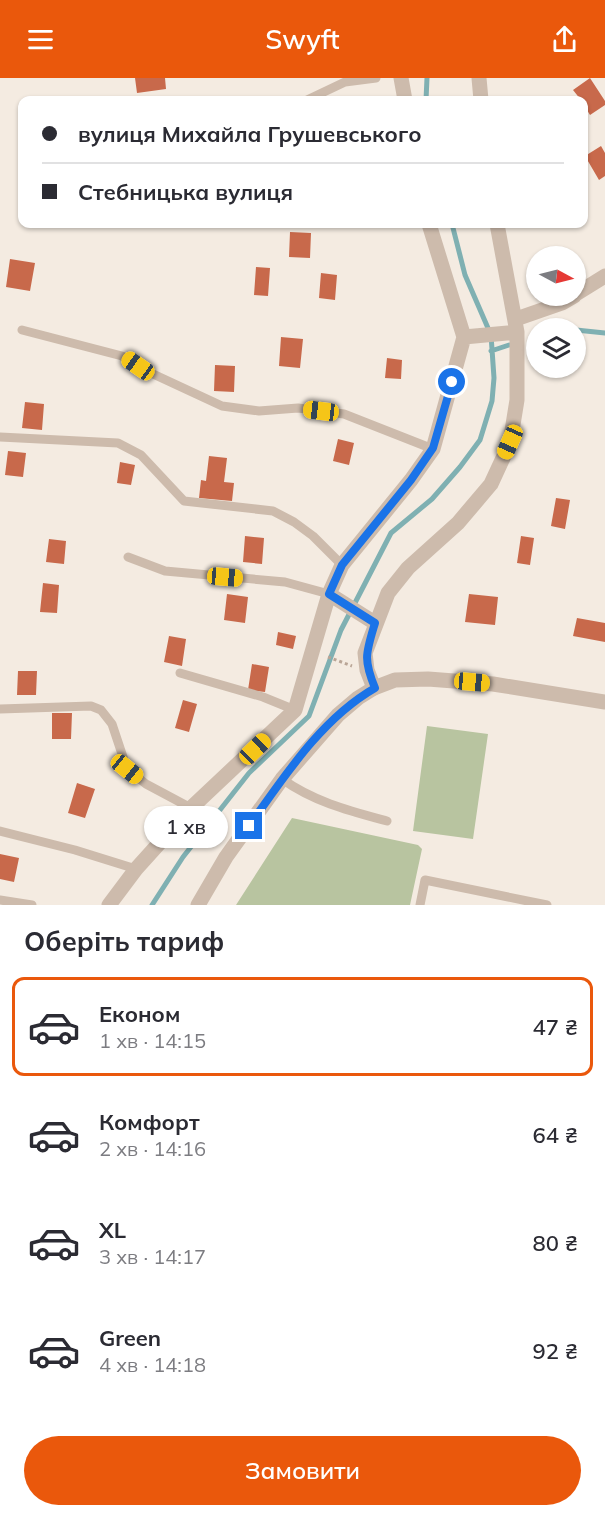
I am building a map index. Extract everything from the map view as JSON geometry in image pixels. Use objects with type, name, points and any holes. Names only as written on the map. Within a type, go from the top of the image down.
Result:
[{"type":"street","points":[[401,78],[404,96]]},
{"type":"street","points":[[478,78],[480,96]]},
{"type":"street","points":[[109,905],[136,869],[191,808],[295,710],[329,594],[342,565],[411,480],[433,448],[464,337],[430,228]]},
{"type":"street","points":[[375,688],[367,670],[366,653],[375,623],[388,593],[408,568],[458,523],[491,484],[510,442],[517,400],[516,326],[498,228]]},
{"type":"street","points":[[586,288],[605,276]]},
{"type":"street","points":[[464,337],[516,326],[556,306]]},
{"type":"street","points":[[329,594],[375,623]]},
{"type":"street","points":[[198,905],[226,857],[282,779],[338,715],[358,698],[375,688],[395,681],[428,679],[493,684],[605,702]]},
{"type":"lane","points":[[315,96],[345,82],[376,78]]},
{"type":"lane","points":[[22,330],[122,356],[222,406],[259,411],[298,408],[344,414],[433,448]]},
{"type":"lane","points":[[0,437],[118,443],[141,455],[184,501],[273,511],[294,522],[313,536],[342,565]]},
{"type":"lane","points":[[128,557],[165,571],[285,582],[329,594]]},
{"type":"lane","points":[[180,673],[263,697],[295,710]]},
{"type":"lane","points":[[0,709],[91,706],[101,710],[112,724],[127,769],[146,784],[191,808]]},
{"type":"lane","points":[[282,779],[317,799],[339,808],[387,821]]},
{"type":"lane","points":[[0,831],[75,850],[136,869]]},
{"type":"lane","points":[[420,905],[425,880],[547,905]]},
{"type":"lane","points":[[0,900],[32,905]]},
{"type":"green space","points":[[427,726],[488,734],[473,839],[413,831]]},
{"type":"green space","points":[[292,818],[418,845],[422,849],[410,905],[236,905]]},
{"type":"building","points":[[135,78],[165,78],[166,89],[137,93]]},
{"type":"building","points":[[590,78],[605,101],[605,105],[590,115],[588,96],[578,96],[573,90]]},
{"type":"building","points":[[601,146],[605,153],[605,176],[599,180],[588,161],[588,154]]},
{"type":"building","points":[[290,232],[311,233],[310,258],[289,257]]},
{"type":"building","points":[[10,259],[35,263],[30,291],[6,287]]},
{"type":"building","points":[[256,267],[270,268],[268,296],[254,295]]},
{"type":"building","points":[[321,273],[337,275],[335,300],[319,298]]},
{"type":"building","points":[[281,337],[303,339],[300,368],[279,366]]},
{"type":"building","points":[[387,358],[402,360],[401,379],[385,378]]},
{"type":"building","points":[[215,365],[235,366],[234,392],[214,391]]},
{"type":"building","points":[[25,402],[44,404],[42,430],[22,428]]},
{"type":"building","points":[[338,439],[354,443],[349,465],[333,461]]},
{"type":"building","points":[[8,451],[26,453],[23,477],[5,475]]},
{"type":"building","points":[[209,456],[227,458],[224,482],[234,483],[232,501],[199,498],[201,480],[206,481]]},
{"type":"building","points":[[120,462],[135,465],[131,485],[117,483]]},
{"type":"building","points":[[556,498],[570,500],[565,529],[551,526]]},
{"type":"building","points":[[245,536],[264,538],[262,564],[243,562]]},
{"type":"building","points":[[521,536],[534,538],[530,565],[517,563]]},
{"type":"building","points":[[49,539],[66,541],[64,564],[46,562]]},
{"type":"building","points":[[43,583],[59,585],[57,613],[40,612]]},
{"type":"building","points":[[227,594],[248,597],[245,623],[224,620]]},
{"type":"building","points":[[469,594],[498,597],[495,625],[465,622]]},
{"type":"building","points":[[577,618],[605,623],[605,642],[573,636]]},
{"type":"building","points":[[278,632],[296,636],[293,649],[276,645]]},
{"type":"building","points":[[169,636],[186,639],[182,666],[164,662]]},
{"type":"building","points":[[252,664],[269,667],[265,692],[248,690]]},
{"type":"building","points":[[18,671],[37,671],[36,695],[17,695]]},
{"type":"building","points":[[183,700],[197,704],[189,732],[175,728]]},
{"type":"building","points":[[52,713],[72,713],[71,739],[52,739]]},
{"type":"building","points":[[77,783],[95,789],[85,818],[68,813]]},
{"type":"building","points":[[0,854],[19,858],[14,882],[0,879]]},
{"type":"waterway","points":[[426,96],[427,78]]},
{"type":"waterway","points":[[152,905],[183,857],[249,773],[309,716],[341,630],[391,533],[432,499],[480,440],[492,401],[494,378],[491,335],[465,275],[453,228]]},
{"type":"waterway","points":[[586,331],[605,333]]},
{"type":"waterway","points":[[491,351],[509,345]]},
{"type":"route","points":[[249,826],[282,779],[322,732],[358,698],[375,688],[367,670],[366,653],[375,623],[329,594],[342,565],[411,480],[433,448],[452,382]]}]
